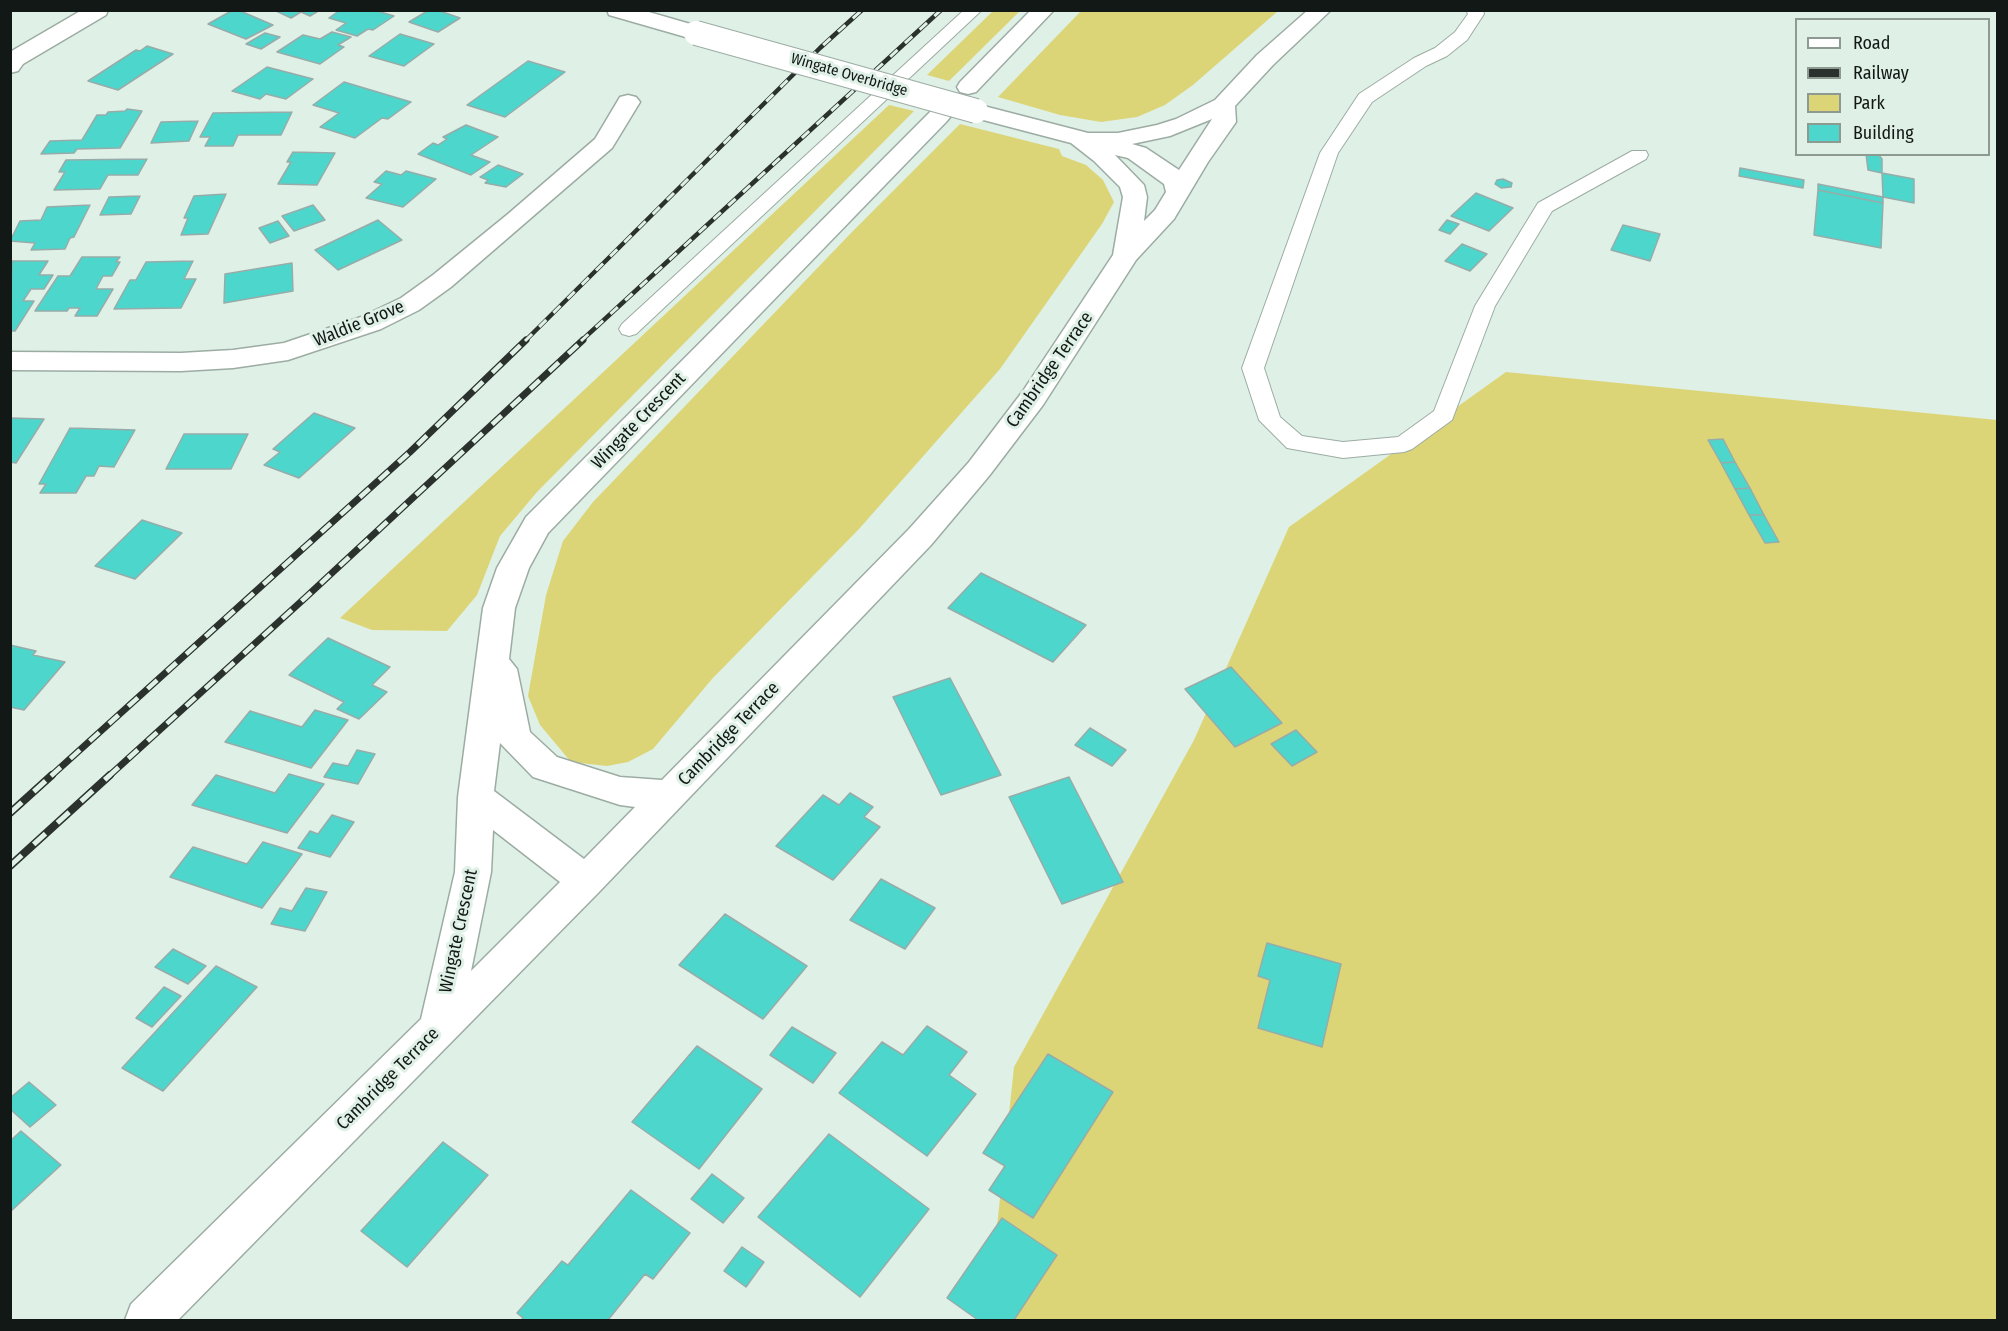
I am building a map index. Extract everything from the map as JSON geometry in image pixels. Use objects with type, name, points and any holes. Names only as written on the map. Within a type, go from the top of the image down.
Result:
[{"type":"street","points":[[12,58],[98,10]]},
{"type":"street","name":"Wingate Overbridge","points":[[617,10],[1081,140]]},
{"type":"street","points":[[968,87],[1044,10]]},
{"type":"street","points":[[1103,156],[1142,155],[1186,142],[1223,109],[1265,60],[1321,10]]},
{"type":"street","name":"Waldie Grove","points":[[10,361],[181,362],[233,359],[288,351],[371,323],[410,304],[517,219],[604,143],[628,102]]},
{"type":"street","points":[[1081,140],[1118,140],[1162,131],[1223,109]]},
{"type":"street","points":[[1126,255],[1160,221],[1196,161],[1224,122],[1223,109]]},
{"type":"street","name":"Wingate Crescent","points":[[439,1028],[473,872],[476,797],[495,641],[500,608],[513,568],[537,525],[939,116]]},
{"type":"street","points":[[1081,140],[1142,155],[1169,174],[1176,183],[1178,192]]},
{"type":"street","name":"Cambridge Terrace","points":[[147,1320],[586,881],[920,537],[978,469],[1033,398],[1126,255],[1136,197],[1132,185],[1103,156],[1081,140]]},
{"type":"street","points":[[495,641],[514,738],[545,768],[620,791],[669,795]]},
{"type":"street","points":[[476,797],[586,881]]},
{"type":"lane","points":[[629,329],[974,10]]},
{"type":"lane","points":[[1474,10],[1476,14],[1461,36],[1365,98],[1329,153],[1253,368],[1270,420],[1295,443],[1343,450],[1404,444],[1444,415],[1485,306],[1545,207],[1639,154]]},
{"type":"green space","points":[[993,11],[1020,11],[949,81],[927,75]]},
{"type":"green space","points":[[1081,11],[1278,11],[1193,85],[1165,105],[1137,117],[1101,122],[1060,115],[998,97]]},
{"type":"green space","points":[[889,105],[914,111],[537,492],[500,536],[477,595],[447,631],[372,630],[340,618]]},
{"type":"green space","points":[[960,124],[1059,149],[1062,156],[1086,165],[1103,180],[1114,202],[1102,224],[1000,369],[859,529],[712,679],[653,749],[628,762],[607,766],[571,762],[540,725],[528,696],[546,595],[563,541],[593,502],[851,233]]},
{"type":"green space","points":[[1506,372],[1997,420],[1997,1320],[987,1320],[1014,1067],[1194,740],[1289,527]]},
{"type":"building","points":[[233,10],[273,25],[246,39],[208,24]]},
{"type":"building","points":[[274,10],[320,10],[310,16],[301,12],[291,18]]},
{"type":"building","points":[[340,10],[374,10],[394,16],[373,30],[368,29],[357,36],[336,30],[346,23],[329,18]]},
{"type":"building","points":[[429,10],[437,10],[460,18],[438,32],[409,22]]},
{"type":"building","points":[[332,32],[351,37],[338,45],[344,47],[320,64],[277,52],[303,35],[320,39]]},
{"type":"building","points":[[265,33],[280,37],[261,49],[246,44]]},
{"type":"building","points":[[400,34],[434,44],[404,66],[369,56]]},
{"type":"building","points":[[147,46],[173,54],[118,90],[88,81],[136,50],[140,51]]},
{"type":"building","points":[[528,61],[565,72],[505,117],[467,105]]},
{"type":"building","points":[[267,67],[313,79],[286,99],[266,94],[260,99],[232,91]]},
{"type":"building","points":[[344,82],[411,102],[388,119],[382,118],[355,138],[320,127],[339,113],[313,105]]},
{"type":"building","points":[[127,109],[142,111],[120,148],[77,149],[74,153],[41,154],[50,141],[82,140],[97,115]]},
{"type":"building","points":[[292,112],[281,135],[238,135],[233,146],[205,146],[210,137],[200,137],[213,113]]},
{"type":"building","points":[[198,121],[189,141],[151,143],[161,122]]},
{"type":"building","points":[[466,125],[498,137],[471,155],[490,162],[471,175],[418,154],[433,143],[438,145],[447,139],[443,137]]},
{"type":"building","points":[[293,152],[335,153],[317,185],[278,184],[291,162],[287,162]]},
{"type":"building","points":[[1866,156],[1880,156],[1882,159],[1882,173],[1868,170]]},
{"type":"building","points":[[147,159],[138,175],[108,175],[100,189],[54,190],[65,172],[59,172],[66,160]]},
{"type":"building","points":[[498,165],[523,174],[506,187],[485,183],[488,180],[480,177]]},
{"type":"building","points":[[1740,168],[1804,180],[1803,188],[1739,176]]},
{"type":"building","points":[[386,171],[401,175],[406,171],[436,179],[403,207],[366,198],[382,184],[374,182]]},
{"type":"building","points":[[1882,173],[1914,179],[1914,203],[1883,197]]},
{"type":"building","points":[[1503,179],[1512,183],[1511,187],[1501,188],[1495,184],[1497,180]]},
{"type":"building","points":[[1818,184],[1883,197],[1883,203],[1818,190]]},
{"type":"building","points":[[1818,190],[1883,203],[1881,248],[1814,235]]},
{"type":"building","points":[[1476,193],[1513,208],[1489,231],[1451,216]]},
{"type":"building","points":[[226,194],[208,234],[181,235],[188,218],[184,218],[194,196]]},
{"type":"building","points":[[140,196],[131,214],[100,215],[109,197]]},
{"type":"building","points":[[90,205],[74,237],[70,238],[65,249],[31,250],[35,243],[10,241],[20,221],[41,220],[47,207]]},
{"type":"building","points":[[313,205],[325,220],[294,231],[282,216]]},
{"type":"building","points":[[378,220],[402,240],[338,270],[315,250]]},
{"type":"building","points":[[1447,220],[1459,224],[1450,234],[1439,230]]},
{"type":"building","points":[[278,221],[289,236],[270,243],[259,228]]},
{"type":"building","points":[[1623,225],[1660,234],[1650,261],[1611,250]]},
{"type":"building","points":[[1462,244],[1487,254],[1470,271],[1445,261]]},
{"type":"building","points":[[82,257],[120,257],[116,262],[120,262],[112,276],[103,276],[96,289],[113,289],[97,316],[75,316],[80,308],[69,308],[67,311],[35,311],[58,276],[70,276]]},
{"type":"building","points":[[12,261],[48,261],[39,275],[53,275],[44,289],[31,289],[23,301],[34,301],[15,331],[10,331]]},
{"type":"building","points":[[193,261],[184,279],[196,279],[181,308],[114,309],[130,280],[136,280],[146,262]]},
{"type":"building","points":[[292,263],[293,291],[224,303],[225,274]]},
{"type":"building","points":[[314,413],[355,428],[299,478],[264,465],[280,452],[273,449]]},
{"type":"building","points":[[10,418],[44,419],[16,463],[10,462]]},
{"type":"building","points":[[70,428],[135,430],[114,467],[99,466],[94,476],[86,476],[76,493],[40,493],[46,484],[39,484]]},
{"type":"building","points":[[184,434],[248,434],[231,469],[166,469]]},
{"type":"building","points":[[1723,439],[1735,462],[1721,463],[1708,440]]},
{"type":"building","points":[[1735,462],[1750,488],[1735,489],[1721,463]]},
{"type":"building","points":[[1750,488],[1764,515],[1749,515],[1735,489]]},
{"type":"building","points":[[1749,515],[1764,515],[1779,542],[1765,543]]},
{"type":"building","points":[[142,520],[182,533],[135,579],[95,566]]},
{"type":"building","points":[[981,573],[1086,625],[1053,662],[948,608]]},
{"type":"building","points":[[328,638],[390,667],[372,685],[387,692],[359,719],[337,709],[344,702],[289,675]]},
{"type":"building","points":[[10,645],[36,651],[33,655],[65,662],[24,710],[10,707]]},
{"type":"building","points":[[1231,667],[1282,723],[1235,747],[1185,689]]},
{"type":"building","points":[[950,678],[1001,775],[941,795],[893,697]]},
{"type":"building","points":[[315,710],[348,720],[311,768],[225,742],[250,711],[302,727]]},
{"type":"building","points":[[1090,728],[1126,750],[1112,766],[1075,745]]},
{"type":"building","points":[[1296,730],[1317,752],[1292,766],[1271,744]]},
{"type":"building","points":[[357,750],[375,754],[358,784],[324,777],[333,763],[348,766]]},
{"type":"building","points":[[289,774],[324,784],[287,833],[192,805],[216,775],[275,793]]},
{"type":"building","points":[[1069,777],[1123,882],[1062,904],[1009,797]]},
{"type":"building","points":[[850,793],[873,807],[864,817],[880,827],[833,880],[776,846],[823,795],[839,805]]},
{"type":"building","points":[[332,815],[354,822],[330,857],[298,848],[310,831],[318,834]]},
{"type":"building","points":[[263,842],[302,854],[262,908],[170,877],[193,847],[247,864]]},
{"type":"building","points":[[881,879],[935,908],[905,949],[850,920]]},
{"type":"building","points":[[306,888],[327,892],[305,931],[271,924],[280,908],[292,911]]},
{"type":"building","points":[[725,914],[807,966],[763,1019],[679,965]]},
{"type":"building","points":[[1267,943],[1341,964],[1322,1047],[1258,1028],[1270,980],[1258,976]]},
{"type":"building","points":[[173,949],[206,966],[188,984],[155,967]]},
{"type":"building","points":[[216,966],[257,987],[163,1091],[122,1068]]},
{"type":"building","points":[[164,987],[181,996],[152,1027],[136,1018]]},
{"type":"building","points":[[927,1026],[967,1052],[949,1075],[976,1094],[927,1156],[839,1093],[882,1042],[903,1055]]},
{"type":"building","points":[[792,1027],[836,1053],[813,1083],[770,1055]]},
{"type":"building","points":[[697,1046],[762,1089],[699,1169],[632,1122]]},
{"type":"building","points":[[1048,1054],[1113,1092],[1033,1218],[989,1190],[1005,1166],[983,1153]]},
{"type":"building","points":[[29,1082],[56,1105],[30,1127],[10,1109],[10,1098]]},
{"type":"building","points":[[21,1131],[61,1165],[10,1212],[10,1141]]},
{"type":"building","points":[[829,1134],[929,1209],[860,1297],[758,1217]]},
{"type":"building","points":[[443,1142],[488,1175],[407,1267],[361,1231]]},
{"type":"building","points":[[712,1174],[744,1198],[723,1223],[691,1199]]},
{"type":"building","points":[[631,1190],[690,1233],[653,1279],[645,1274],[608,1320],[521,1320],[523,1318],[517,1313],[562,1261],[568,1265]]},
{"type":"building","points":[[1002,1218],[1057,1255],[1014,1320],[978,1320],[947,1298]]},
{"type":"building","points":[[742,1247],[764,1262],[746,1287],[724,1271]]},
{"type":"railway","points":[[525,341],[820,48],[862,10]]},
{"type":"railway","points":[[581,341],[941,10]]},
{"type":"railway","points":[[51,776],[410,452],[526,340]]},
{"type":"railway","points":[[109,776],[583,340]]},
{"type":"railway","points":[[10,813],[52,775]]},
{"type":"railway","points":[[10,866],[110,775]]}]
